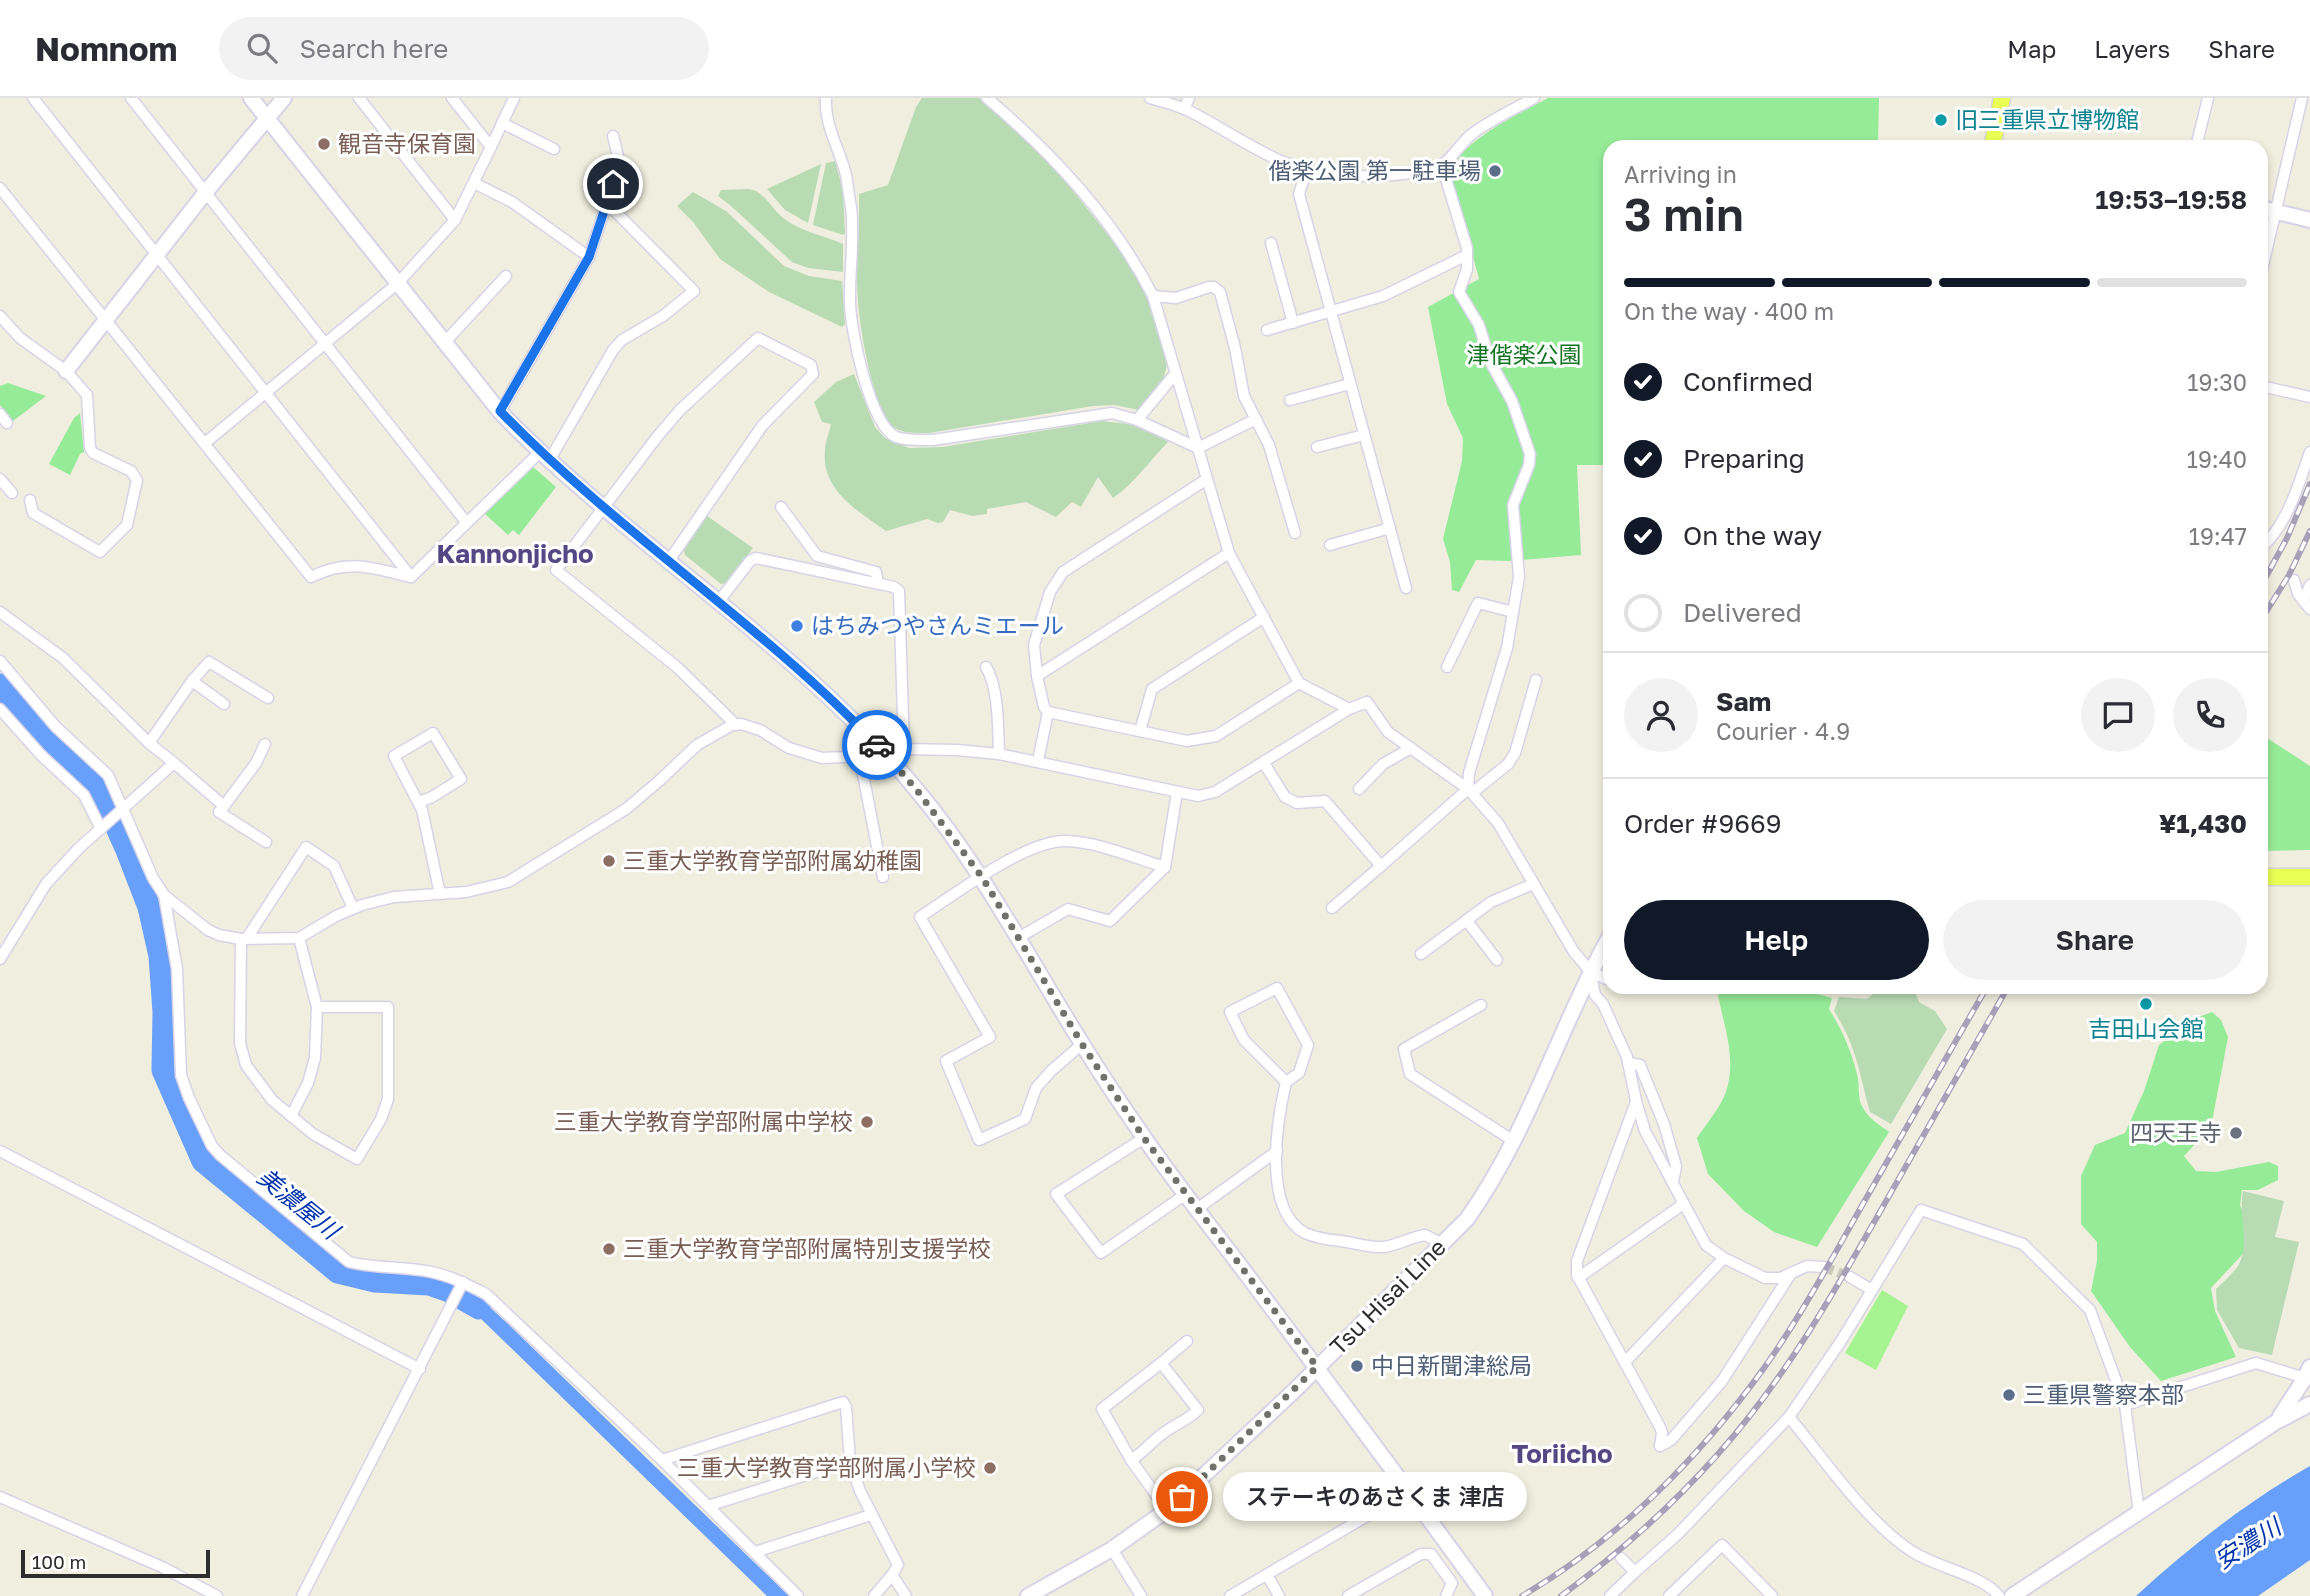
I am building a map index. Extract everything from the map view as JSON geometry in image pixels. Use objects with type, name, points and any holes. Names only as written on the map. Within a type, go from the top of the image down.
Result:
[{"type":"main road","points":[[1997,140],[2002,98]]},
{"type":"main road","points":[[2268,877],[2310,877]]},
{"type":"street","points":[[33,98],[411,578]]},
{"type":"street","points":[[131,98],[466,522]]},
{"type":"street","points":[[251,98],[500,411],[544,456],[603,507],[788,659],[882,749],[916,789],[982,877],[1082,1044],[1144,1138],[1485,1596]]},
{"type":"street","points":[[66,371],[205,193],[284,98]]},
{"type":"street","points":[[359,98],[455,220]]},
{"type":"street","points":[[452,98],[491,147]]},
{"type":"street","points":[[205,443],[398,282],[455,220],[514,98]]},
{"type":"street","points":[[826,98],[828,118],[846,175],[851,211],[850,306],[866,385],[887,430],[896,437],[933,440],[1112,412],[1137,420],[1198,448]]},
{"type":"street","points":[[987,98],[1055,160],[1136,263],[1153,296],[1229,553],[1299,683],[1349,709]]},
{"type":"street","points":[[1150,98],[1184,109],[1280,160],[1337,175],[1362,176],[1427,171],[1442,166],[1474,132],[1534,98]]},
{"type":"street","points":[[1184,109],[1189,98]]},
{"type":"street","points":[[2198,140],[2208,98]]},
{"type":"street","points":[[2268,245],[2302,98]]},
{"type":"street","points":[[502,124],[554,149]]},
{"type":"street","points":[[500,411],[589,257],[620,164],[613,136]]},
{"type":"street","points":[[1442,166],[1467,248],[1467,269],[1459,292],[1479,325],[1490,361],[1512,401],[1530,454],[1530,465],[1513,505],[1519,578],[1507,648],[1469,773],[1470,791]]},
{"type":"street","points":[[1307,169],[1299,194],[1406,588]]},
{"type":"street","points":[[474,183],[512,202],[589,257]]},
{"type":"street","points":[[0,188],[311,577],[327,569],[355,565],[411,578]]},
{"type":"street","points":[[411,578],[466,522],[544,456],[622,340],[663,316],[694,291],[607,203]]},
{"type":"street","points":[[2268,210],[2310,220]]},
{"type":"street","points":[[1272,243],[1293,323]]},
{"type":"street","points":[[1267,330],[1384,296],[1467,255]]},
{"type":"street","points":[[444,343],[506,276]]},
{"type":"street","points":[[1153,296],[1176,298],[1209,287],[1220,292],[1244,396],[1269,445],[1295,533]]},
{"type":"street","points":[[0,316],[4,327],[66,371],[87,395],[90,449],[93,453],[131,471],[137,480],[127,525],[100,552],[33,513],[30,500]]},
{"type":"street","points":[[668,562],[762,426],[813,374],[811,365],[758,338],[680,410],[556,570],[678,668],[736,724],[760,730],[804,754],[822,758],[882,749],[957,750],[999,754],[1198,796],[1207,795],[1349,709],[1367,702],[1388,732],[1470,791],[1497,823],[1574,952],[1590,971],[1603,978]]},
{"type":"street","points":[[1137,420],[1175,373]]},
{"type":"street","points":[[1290,400],[1350,384]]},
{"type":"street","points":[[2268,388],[2310,397]]},
{"type":"street","points":[[1198,448],[1256,419]]},
{"type":"street","points":[[1317,447],[1364,435]]},
{"type":"street","points":[[2268,542],[2275,536],[2310,452]]},
{"type":"street","points":[[0,479],[12,493]]},
{"type":"street","points":[[1207,479],[1063,572],[1049,592],[1034,655],[1044,707],[1048,712],[1187,741],[1216,736],[1299,683]]},
{"type":"street","points":[[781,507],[817,556],[876,572],[878,584]]},
{"type":"street","points":[[1330,545],[1390,528]]},
{"type":"street","points":[[1037,676],[1229,553]]},
{"type":"street","points":[[719,601],[750,561],[756,558],[894,587],[899,591],[900,597],[904,749]]},
{"type":"street","points":[[2294,580],[2298,594],[2307,604]]},
{"type":"street","points":[[2307,604],[2310,584]]},
{"type":"street","points":[[1447,667],[1478,603],[1513,612]]},
{"type":"street","points":[[0,612],[63,658],[149,743],[224,806]]},
{"type":"street","points":[[1140,732],[1152,690],[1264,617]]},
{"type":"street","points":[[0,661],[56,727],[105,771],[153,878],[164,895],[208,930],[219,935],[244,939],[299,938],[353,908],[394,897],[477,890],[508,881],[626,809],[708,737],[736,724]]},
{"type":"street","points":[[149,743],[192,681],[209,662],[268,698]]},
{"type":"street","points":[[986,667],[990,674],[998,720],[999,754]]},
{"type":"street","points":[[1332,908],[1470,791],[1508,764],[1515,753],[1536,680]]},
{"type":"street","points":[[192,681],[224,704]]},
{"type":"street","points":[[0,709],[41,755],[84,795],[101,829]]},
{"type":"street","points":[[1038,761],[1048,712]]},
{"type":"street","points":[[419,802],[461,779],[433,733],[394,756],[419,802],[440,894]]},
{"type":"street","points":[[265,744],[256,763],[219,812],[266,842]]},
{"type":"street","points":[[1359,789],[1383,764],[1411,748]]},
{"type":"street","points":[[859,754],[883,877]]},
{"type":"street","points":[[1264,762],[1284,797],[1297,803],[1325,801],[1381,866]]},
{"type":"street","points":[[0,959],[46,884],[79,848],[174,763]]},
{"type":"street","points":[[1018,938],[1068,909],[1110,920],[1165,867],[1177,792]]},
{"type":"street","points":[[1082,1044],[1036,1088],[1025,1119],[979,1140],[946,1061],[990,1037],[920,917],[982,877],[1046,842],[1081,842],[1165,867]]},
{"type":"street","points":[[317,1007],[388,1007],[387,1099],[381,1119],[357,1159],[313,1134],[272,1100],[246,1065],[240,1043],[244,939],[306,847],[334,866],[353,908]]},
{"type":"street","points":[[1421,954],[1491,902],[1532,884]]},
{"type":"street","points":[[164,895],[177,969],[181,1075],[212,1146],[349,1262],[367,1267],[428,1271],[463,1282],[486,1294],[662,1461],[798,1596]]},
{"type":"street","points":[[1467,921],[1497,960]]},
{"type":"street","points":[[291,1116],[308,1083],[315,1059],[317,1007],[299,938]]},
{"type":"street","name":"Tsu Hisai Line","points":[[1028,1596],[1112,1549],[1167,1510],[1467,1219],[1489,1189],[1515,1142],[1590,971],[1603,948]]},
{"type":"street","points":[[1590,971],[1595,995],[1603,1004],[1621,1040],[1645,1131],[1701,1240],[1724,1258],[1765,1278],[1791,1275],[1807,1266],[1824,1267]]},
{"type":"street","points":[[1286,1082],[1244,1040],[1230,1012],[1277,988],[1308,1045],[1298,1073],[1286,1082],[1279,1111],[1278,1185],[1286,1215],[1304,1232],[1321,1238],[1380,1247],[1425,1235],[1443,1244]]},
{"type":"street","points":[[1481,1006],[1404,1049],[1410,1074],[1515,1142]]},
{"type":"street","points":[[1628,1063],[1640,1065],[1664,1124],[1676,1166],[1672,1183]]},
{"type":"street","points":[[1636,1101],[1577,1261],[1578,1278],[1660,1427],[1660,1447],[1671,1440],[1721,1381],[1791,1275]]},
{"type":"street","points":[[1144,1138],[1056,1194],[1101,1253],[1186,1194]]},
{"type":"street","points":[[0,1151],[420,1369]]},
{"type":"street","points":[[1197,1209],[1277,1151]]},
{"type":"street","points":[[1578,1278],[1679,1207],[1682,1202]]},
{"type":"street","points":[[1610,1596],[1678,1534],[1789,1417],[1841,1341],[1921,1210],[2023,1244],[2090,1310],[2125,1405],[2139,1513]]},
{"type":"street","points":[[1625,1362],[1724,1258]]},
{"type":"street","points":[[1850,1277],[1872,1290]]},
{"type":"street","points":[[302,1596],[463,1282]]},
{"type":"street","points":[[1167,1510],[1131,1460],[1102,1409],[1187,1341]]},
{"type":"street","points":[[1131,1460],[1143,1454],[1161,1435],[1189,1419],[1198,1410],[1160,1363]]},
{"type":"street","points":[[2125,1405],[2256,1363],[2308,1372],[2276,1422]]},
{"type":"street","points":[[662,1461],[843,1402],[846,1407],[850,1461],[860,1491],[898,1565],[874,1596]]},
{"type":"street","points":[[2012,1596],[2276,1422],[2310,1405]]},
{"type":"street","points":[[1789,1417],[1855,1497],[1888,1532],[1912,1552],[1968,1578],[1986,1583],[1999,1596]]},
{"type":"street","points":[[708,1506],[850,1461]]},
{"type":"street","points":[[1230,1596],[1408,1492]]},
{"type":"street","points":[[0,1497],[162,1567],[217,1596]]},
{"type":"street","points":[[755,1552],[871,1515]]},
{"type":"street","points":[[1670,1596],[1721,1545],[1767,1594]]},
{"type":"street","points":[[1112,1549],[1141,1596]]},
{"type":"street","points":[[1348,1596],[1427,1553],[1431,1554],[1452,1583],[1446,1596]]},
{"type":"street","points":[[1621,1558],[1635,1572]]},
{"type":"street","points":[[892,1575],[906,1596]]},
{"type":"street","points":[[1267,1575],[1279,1596]]},
{"type":"green space","points":[[922,98],[979,98],[1043,153],[1136,270],[1149,301],[1167,364],[1164,378],[1139,410],[1114,405],[1093,406],[929,433],[900,430],[892,426],[885,417],[873,386],[859,314],[859,194],[888,185],[916,107]]},
{"type":"green space","name":"津偕楽公園","points":[[1548,98],[1879,98],[1878,140],[1603,140],[1603,465],[1577,465],[1581,555],[1509,561],[1476,560],[1459,592],[1452,590],[1450,562],[1443,539],[1462,461],[1463,438],[1447,404],[1428,307],[1479,279],[1451,174],[1465,150],[1507,120]]},
{"type":"green space","points":[[835,161],[843,190],[843,235],[813,225],[826,163]]},
{"type":"green space","points":[[821,164],[808,223],[785,210],[767,189]]},
{"type":"green space","points":[[749,189],[763,196],[789,222],[843,244],[843,272],[808,268],[792,262],[718,196],[721,190]]},
{"type":"green space","points":[[693,192],[726,211],[784,266],[809,276],[842,281],[845,324],[842,327],[769,292],[720,259],[693,222],[677,206]]},
{"type":"green space","points":[[854,374],[875,427],[885,438],[909,448],[942,447],[1102,421],[1129,424],[1169,441],[1113,498],[1098,477],[1081,507],[1072,502],[1056,517],[1026,502],[987,509],[987,514],[972,516],[950,510],[943,522],[927,519],[886,531],[844,499],[835,488],[825,465],[825,448],[831,424],[822,422],[814,402],[836,382]]},
{"type":"green space","points":[[8,383],[46,396],[13,421],[0,405],[0,386]]},
{"type":"green space","points":[[80,413],[84,452],[80,454],[70,475],[49,464],[74,418]]},
{"type":"green space","points":[[532,466],[556,487],[519,535],[513,530],[508,535],[484,513]]},
{"type":"green space","points":[[707,516],[753,548],[727,583],[721,584],[685,555],[684,550]]},
{"type":"green space","points":[[2268,739],[2310,766],[2310,850],[2268,851]]},
{"type":"green space","points":[[1817,994],[1832,998],[1829,1009],[1852,1057],[1858,1078],[1860,1102],[1870,1117],[1889,1132],[1817,1247],[1774,1232],[1744,1211],[1708,1174],[1697,1138],[1726,1092],[1730,1067],[1718,995]]},
{"type":"green space","points":[[1873,994],[1916,994],[1919,1002],[1935,1011],[1947,1029],[1891,1124],[1870,1112],[1853,1048],[1834,1011],[1839,997],[1867,999]]},
{"type":"green space","points":[[2212,1012],[2221,1020],[2228,1037],[2211,1127],[2184,1156],[2196,1171],[2216,1172],[2269,1162],[2278,1166],[2278,1180],[2258,1190],[2242,1190],[2240,1205],[2254,1242],[2211,1288],[2215,1311],[2236,1357],[2161,1381],[2130,1347],[2091,1291],[2097,1261],[2097,1242],[2081,1224],[2081,1176],[2095,1145],[2125,1133],[2144,1091],[2159,1045],[2196,1018]]},
{"type":"green space","points":[[2243,1191],[2284,1201],[2275,1237],[2299,1242],[2272,1355],[2239,1348],[2217,1310],[2216,1289],[2239,1264],[2244,1247]]},
{"type":"green space","points":[[1882,1290],[1908,1306],[1876,1370],[1845,1353]]},
{"type":"water","points":[[466,1290],[506,1322],[789,1596],[767,1596],[477,1315],[458,1304]]},
{"type":"water","name":"安濃川","points":[[2310,1466],[2310,1560],[2258,1596],[2136,1596],[2219,1526]]},
{"type":"waterway","name":"美濃屋川","points":[[0,685],[46,738],[93,782],[102,794],[127,850],[149,907],[160,956],[164,1012],[163,1070],[203,1161],[338,1272],[375,1281],[429,1284],[449,1291],[479,1308]]},
{"type":"tunnel","points":[[1824,1267],[1850,1277]]},
{"type":"railway","points":[[2268,573],[2287,538],[2310,484]]},
{"type":"railway","points":[[2268,609],[2289,575],[2310,531]]},
{"type":"railway","points":[[1522,1596],[1557,1574],[1624,1523],[1685,1464],[1739,1401],[1764,1368],[1805,1304],[1983,994]]},
{"type":"railway","points":[[1561,1596],[1623,1547],[1682,1493],[1765,1396],[1847,1269],[2004,994]]},
{"type":"way so far","points":[[877,745],[916,789],[982,877],[1082,1044],[1144,1138],[1317,1367],[1182,1497]]},
{"type":"place","name":"旧三重県立博物館","points":[[1941,120]]},
{"type":"place","name":"観音寺保育園","points":[[324,144]]},
{"type":"place","name":"偕楽公園 第一駐車場","points":[[1495,171]]},
{"type":"place","name":"はちみつやさんミエール","points":[[797,626]]},
{"type":"place","name":"三重大学教育学部附属幼稚園","points":[[609,861]]},
{"type":"place","name":"吉田山会館","points":[[2146,1004]]},
{"type":"place","name":"三重大学教育学部附属中学校","points":[[867,1122]]},
{"type":"place","name":"四天王寺","points":[[2236,1133]]},
{"type":"place","name":"三重大学教育学部附属特別支援学校","points":[[609,1249]]},
{"type":"place","name":"中日新聞津総局","points":[[1357,1366]]},
{"type":"place","name":"三重県警察本部","points":[[2009,1395]]},
{"type":"place","name":"三重大学教育学部附属小学校","points":[[990,1468]]},
{"type":"place","name":"ステーキのあさくま 津店","points":[[1182,1497]]},
{"type":"district","name":"Kannonjicho","points":[[515,554]]},
{"type":"district","name":"Toriicho","points":[[1562,1454]]},
{"type":"route","points":[[613,184],[589,257],[500,411],[540,452],[613,517],[788,659],[877,745]]}]
